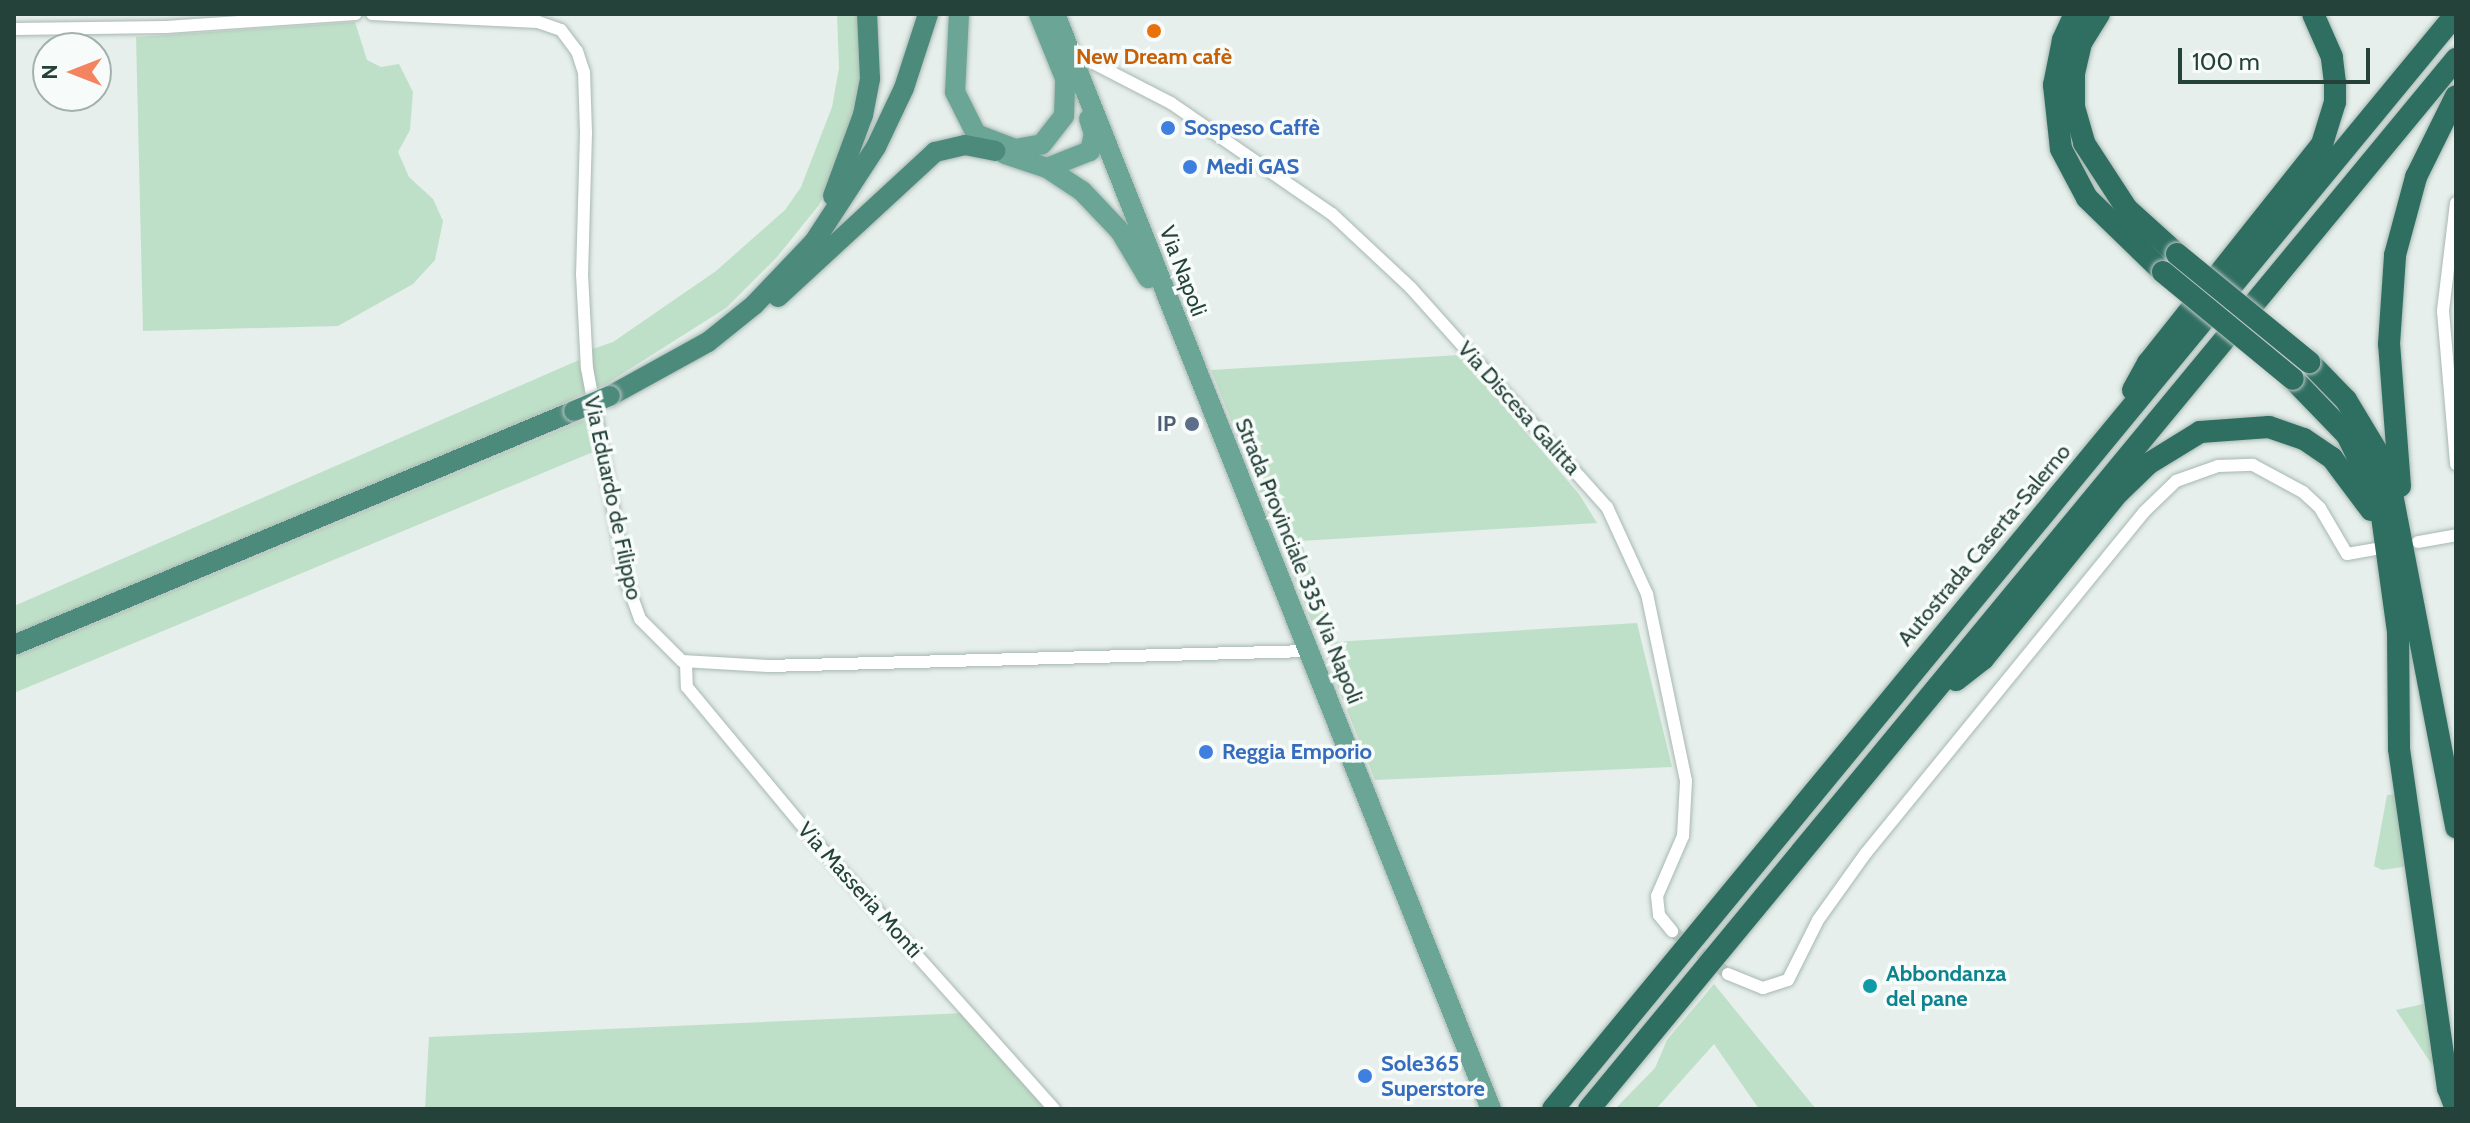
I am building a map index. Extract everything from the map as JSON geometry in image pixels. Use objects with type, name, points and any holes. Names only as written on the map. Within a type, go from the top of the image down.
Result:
[{"type":"highway","points":[[754,305],[768,277],[828,206],[848,166],[870,79],[867,14]]},
{"type":"highway","points":[[728,328],[814,242],[861,173],[904,88],[928,14]]},
{"type":"highway","points":[[2075,14],[2063,40],[2054,85],[2061,149],[2087,198],[2163,272],[2333,415],[2366,465],[2395,542]]},
{"type":"highway","points":[[2099,14],[2081,43],[2074,74],[2074,107],[2084,143],[2127,209],[2309,362],[2346,400],[2387,468],[2395,542],[2456,827]]},
{"type":"highway","points":[[2109,435],[2148,363],[2322,144],[2335,83],[2332,57],[2313,14]]},
{"type":"highway","name":"Autostrada Caserta-Salerno","points":[[1553,1109],[2456,14]]},
{"type":"highway","points":[[1589,1109],[2456,59]]},
{"type":"highway","points":[[2456,96],[2407,204],[2391,285],[2389,344],[2399,749],[2448,1088],[2456,1109]]},
{"type":"highway","points":[[14,645],[610,396],[764,309],[935,152],[965,145],[995,151]]},
{"type":"highway","points":[[1924,705],[1983,659],[2118,493],[2148,464],[2200,432],[2269,427],[2304,439],[2332,458],[2360,489],[2395,542]]},
{"type":"main road","points":[[959,14],[955,92],[976,134],[1015,149],[1042,144],[1064,116],[1065,79]]},
{"type":"main road","points":[[1047,168],[1083,156],[1093,144],[1093,129],[1065,62],[1050,14]]},
{"type":"main road","name":"Via Napoli","points":[[1050,14],[1065,79],[1148,278],[1185,344]]},
{"type":"main road","name":"Via Napoli","points":[[1050,14],[1069,51],[1185,344]]},
{"type":"main road","points":[[995,151],[1047,168],[1082,191],[1107,217],[1148,278]]},
{"type":"main road","name":"Strada Provinciale 335 Via Napoli","points":[[1185,344],[1491,1109]]},
{"type":"street","points":[[14,29],[166,27],[356,14]]},
{"type":"street","name":"Via Eduardo de Filippo","points":[[372,14],[538,22],[561,30],[577,51],[584,72],[586,133],[582,274],[587,368],[627,583],[640,619],[686,663]]},
{"type":"street","name":"Via Discesa Galitta","points":[[1069,51],[1171,103],[1332,214],[1411,288],[1607,507],[1647,594],[1684,767],[1686,822],[1657,896],[1659,915],[1672,931]]},
{"type":"street","points":[[2456,203],[2443,325],[2456,464]]},
{"type":"street","points":[[1728,974],[1750,987],[1778,986],[1788,980],[1818,920],[1866,853],[2144,512],[2176,481],[2226,465],[2270,471],[2320,508],[2347,554],[2395,542],[2456,535]]},
{"type":"street","points":[[686,663],[768,666],[1309,651]]},
{"type":"street","name":"Via Masseria Monti","points":[[686,663],[687,687],[820,847],[1054,1109]]},
{"type":"green space","points":[[837,14],[862,14],[862,83],[843,159],[819,205],[777,257],[726,308],[595,391],[590,350],[613,342],[716,271],[785,210],[801,187],[832,107],[839,68]]},
{"type":"green space","points":[[355,22],[367,60],[381,67],[399,64],[413,92],[410,130],[398,152],[409,177],[433,199],[443,221],[435,260],[413,284],[338,326],[143,331],[136,37]]},
{"type":"green space","points":[[1459,355],[1579,494],[1597,523],[1301,541],[1334,642],[1637,623],[1672,767],[1375,780],[1211,370]]},
{"type":"green space","points":[[579,360],[586,394],[14,635],[14,606]]},
{"type":"green space","points":[[589,418],[593,452],[14,693],[14,657]]},
{"type":"green space","points":[[2397,794],[2409,866],[2382,870],[2374,866],[2387,795]]},
{"type":"green space","points":[[1714,984],[1816,1109],[1759,1109],[1714,1044],[1656,1109],[1615,1109],[1655,1068],[1667,1040]]},
{"type":"green space","points":[[2428,1003],[2438,1062],[2432,1065],[2396,1010]]},
{"type":"green space","points":[[965,1013],[1048,1109],[425,1109],[429,1037]]},
{"type":"tunnel","points":[[1672,931],[1728,974]]},
{"type":"place","name":"New Dream cafè","points":[[1154,31]]},
{"type":"place","name":"Sospeso Caffè","points":[[1168,128]]},
{"type":"place","name":"Medi GAS","points":[[1190,167]]},
{"type":"place","name":"IP","points":[[1192,424]]},
{"type":"place","name":"Reggia Emporio","points":[[1206,752]]},
{"type":"place","name":"Abbondanza del pane","points":[[1870,986]]},
{"type":"place","name":"Sole365 Superstore","points":[[1365,1076]]}]
